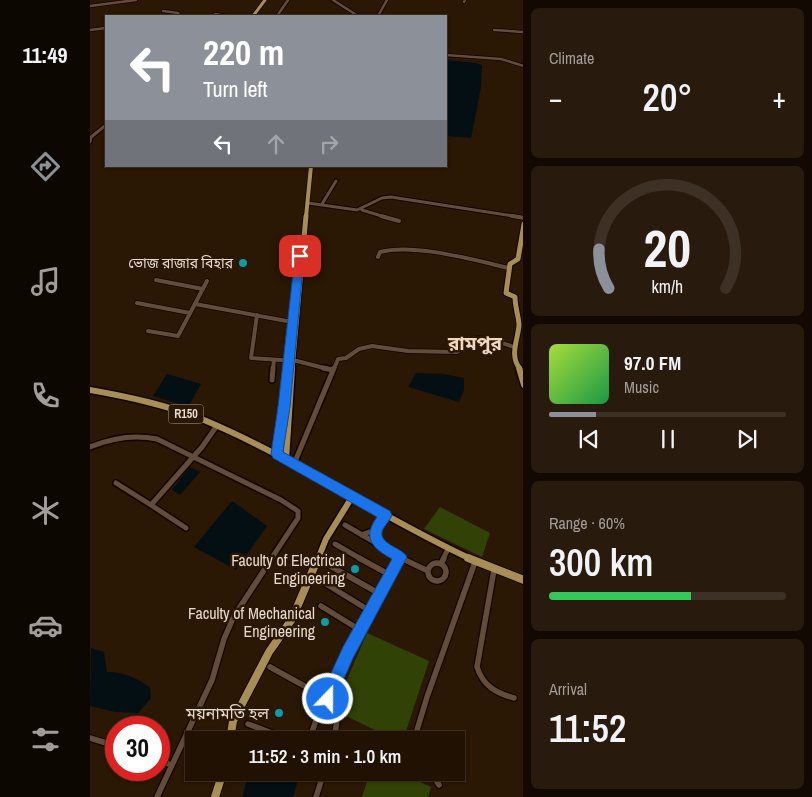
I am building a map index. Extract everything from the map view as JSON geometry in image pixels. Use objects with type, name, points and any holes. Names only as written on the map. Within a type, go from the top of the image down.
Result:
[{"type":"main road","points":[[256,15],[266,0]]},
{"type":"main road","points":[[277,454],[290,360],[308,203],[310,167]]},
{"type":"main road","points":[[286,460],[292,322],[310,167]]},
{"type":"main road","points":[[523,224],[518,260],[510,262],[506,294],[515,297],[515,311],[519,318],[514,347],[516,364],[520,369],[523,385]]},
{"type":"main road","name":"R150","points":[[90,390],[117,394],[175,410],[216,427],[277,454],[352,497],[475,562],[523,580]]},
{"type":"main road","points":[[232,731],[238,709],[269,652],[292,619],[332,526],[352,497]]},
{"type":"main road","points":[[215,797],[220,781]]},
{"type":"street","points":[[90,6],[136,0]]},
{"type":"street","points":[[278,15],[288,0]]},
{"type":"street","points":[[333,0],[356,15]]},
{"type":"street","points":[[379,15],[387,0]]},
{"type":"street","points":[[163,11],[178,13],[179,15]]},
{"type":"street","points":[[215,14],[220,15]]},
{"type":"street","points":[[90,30],[105,28]]},
{"type":"street","points":[[494,30],[523,32]]},
{"type":"street","points":[[447,55],[501,59],[523,66]]},
{"type":"street","points":[[90,142],[91,137],[105,126]]},
{"type":"street","points":[[322,204],[336,181]]},
{"type":"street","points":[[361,210],[382,198],[391,197],[523,218]]},
{"type":"street","points":[[308,203],[361,210],[375,213],[386,219],[399,221]]},
{"type":"street","points":[[378,257],[380,252],[385,249],[413,251],[462,258],[509,268]]},
{"type":"street","points":[[156,280],[203,289]]},
{"type":"street","points":[[148,330],[178,336],[207,280]]},
{"type":"street","points":[[137,303],[190,313]]},
{"type":"street","points":[[195,304],[292,322]]},
{"type":"street","points":[[257,315],[250,356],[274,360],[290,360],[332,370]]},
{"type":"street","points":[[294,464],[338,359],[346,358],[359,349],[372,346],[408,351],[457,352],[461,350],[465,340],[478,337],[514,347]]},
{"type":"street","points":[[272,380],[274,360]]},
{"type":"street","points":[[151,505],[216,427]]},
{"type":"street","points":[[90,447],[126,436],[144,435],[193,456],[281,500],[298,511],[298,518],[234,616],[224,639],[212,680],[157,797]]},
{"type":"street","points":[[116,483],[186,528]]},
{"type":"street","points":[[381,546],[376,539],[375,530],[385,515]]},
{"type":"street","points":[[345,526],[428,571],[435,581],[441,582],[447,574],[446,569],[441,564],[433,564],[428,571]]},
{"type":"street","points":[[361,534],[375,530]]},
{"type":"street","points":[[335,544],[390,575]]},
{"type":"street","points":[[441,564],[448,548]]},
{"type":"street","points":[[312,731],[322,704],[328,699],[360,630],[400,557]]},
{"type":"street","points":[[417,731],[475,562]]},
{"type":"street","points":[[325,563],[380,594]]},
{"type":"street","points":[[494,570],[477,667],[480,678],[488,688],[514,698]]},
{"type":"street","points":[[318,579],[370,611]]},
{"type":"street","points":[[320,606],[360,630]]},
{"type":"street","points":[[270,667],[328,699]]},
{"type":"street","points":[[328,699],[328,704],[337,720],[335,731]]},
{"type":"street","points":[[248,724],[266,731]]},
{"type":"street","points":[[90,738],[105,743]]},
{"type":"street","points":[[318,796],[322,781]]},
{"type":"street","points":[[436,781],[439,786]]},
{"type":"green space","points":[[440,507],[490,533],[482,557],[424,529]]},
{"type":"green space","points":[[367,633],[429,661],[406,731],[377,731],[334,710]]},
{"type":"green space","points":[[367,781],[418,781],[431,787],[428,797],[362,797]]},
{"type":"shaded area","points":[[447,60],[482,65],[481,87],[471,138],[447,136]]},
{"type":"shaded area","points":[[416,373],[443,374],[464,378],[464,390],[459,402],[408,387]]},
{"type":"shaded area","points":[[167,374],[201,384],[190,404],[186,406],[153,396]]},
{"type":"shaded area","points":[[190,467],[200,472],[180,495],[172,490]]},
{"type":"shaded area","points":[[232,501],[267,526],[236,570],[194,547]]},
{"type":"shaded area","points":[[91,648],[104,652],[107,672],[130,676],[150,688],[151,698],[138,713],[115,712],[90,706]]},
{"type":"shaded area","points":[[246,781],[298,781],[293,797],[242,797]]},
{"type":"place","name":"ভোজ রাজার বিহার","points":[[243,263]]},
{"type":"place","name":"Faculty of Electrical Engineering","points":[[355,569]]},
{"type":"place","name":"Faculty of Mechanical Engineering","points":[[325,622]]},
{"type":"place","name":"ময়নামতি হল","points":[[279,713]]},
{"type":"district","name":"রামপুর","points":[[475,343]]},
{"type":"route","points":[[300,256],[294,295],[281,434],[277,454],[385,515],[375,530],[376,539],[381,546],[400,557],[348,652],[328,695],[328,699]]}]
